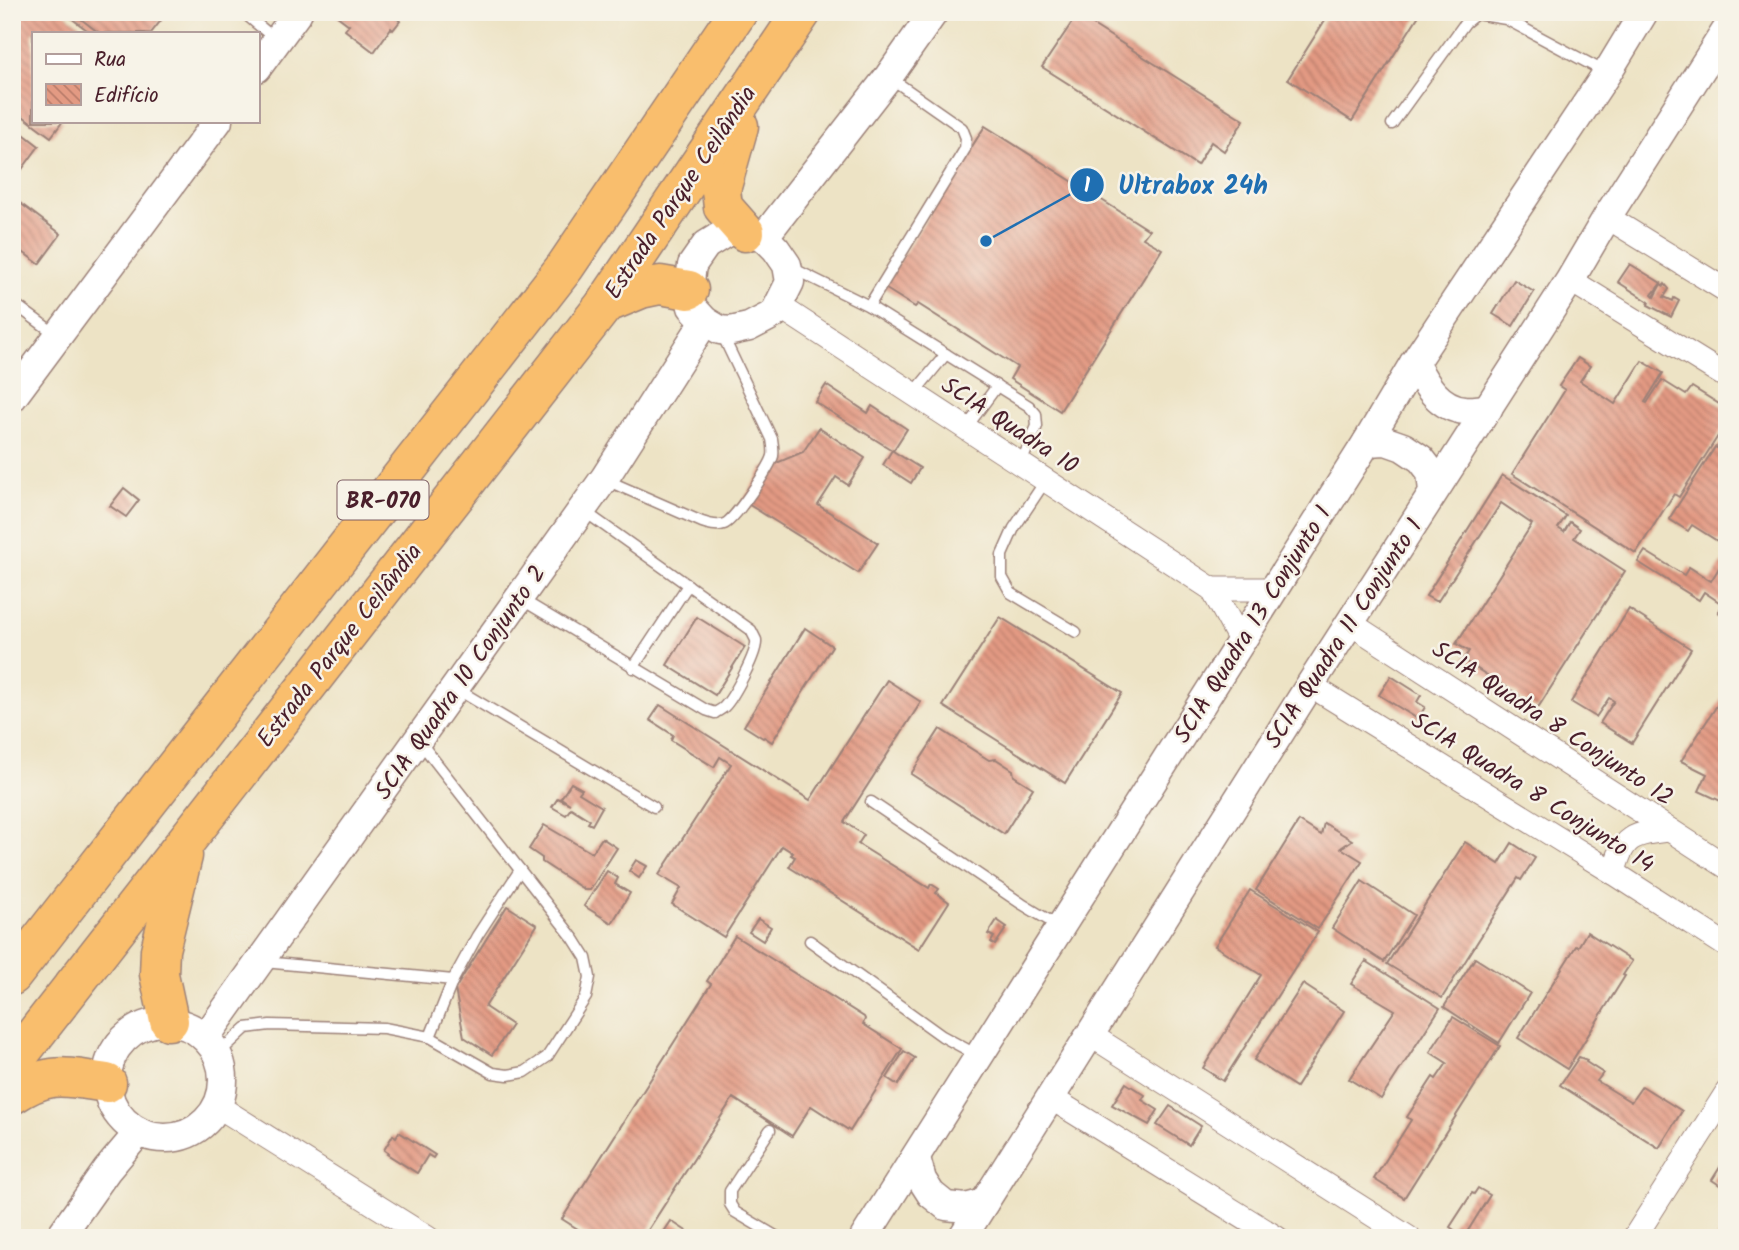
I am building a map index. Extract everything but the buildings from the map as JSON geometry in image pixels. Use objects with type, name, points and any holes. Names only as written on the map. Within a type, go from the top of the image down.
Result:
[{"type":"highway","name":"BR-070","points":[[12,976],[565,267],[738,12]]},
{"type":"highway","name":"Estrada Parque Ceilândia","points":[[12,1064],[605,304],[802,12]]},
{"type":"highway","points":[[754,234],[723,207],[720,190],[737,130],[768,61]]},
{"type":"highway","points":[[605,304],[641,289],[660,285],[705,314]]},
{"type":"highway","points":[[169,1021],[159,974],[160,950],[187,840]]},
{"type":"highway","points":[[12,1095],[28,1085],[52,1076],[107,1083]]},
{"type":"street","points":[[259,65],[298,12]]},
{"type":"street","points":[[754,234],[889,76],[934,12]]},
{"type":"street","name":"SCIA Quadra 13 Conjunto 1","points":[[864,1238],[1367,442],[1414,363],[1607,73],[1644,12]]},
{"type":"street","name":"SCIA Quadra 11 Conjunto 1","points":[[962,1238],[1727,29]]},
{"type":"street","points":[[12,398],[217,122]]},
{"type":"street","points":[[1607,217],[1727,291]]},
{"type":"street","points":[[727,232],[754,234],[776,249],[787,265],[790,282],[775,314],[749,327],[731,331],[705,314],[692,265],[706,245],[727,232]]},
{"type":"street","points":[[1570,280],[1727,377]]},
{"type":"street","name":"SCIA Quadra 10","points":[[779,306],[1212,589],[1241,642]]},
{"type":"street","name":"SCIA Quadra 10 Conjunto 2","points":[[211,1046],[261,962],[604,479],[705,314]]},
{"type":"street","points":[[1414,363],[1427,387],[1445,404],[1463,410],[1488,409]]},
{"type":"street","points":[[1367,442],[1386,441],[1403,447],[1421,459],[1431,472],[1433,492]]},
{"type":"street","points":[[1212,589],[1274,589]]},
{"type":"street","name":"SCIA Quadra 8 Conjunto 12","points":[[1350,623],[1727,867]]},
{"type":"street","name":"SCIA Quadra 8 Conjunto 14","points":[[1310,685],[1727,946]]},
{"type":"street","points":[[1614,873],[1618,853],[1632,838],[1646,832],[1670,830]]},
{"type":"street","points":[[169,1021],[188,1026],[211,1046],[223,1075],[221,1095],[212,1114],[201,1124],[188,1133],[160,1138],[139,1132],[122,1119],[110,1100],[107,1083],[110,1059],[124,1038],[145,1025],[169,1021]]},
{"type":"street","points":[[1089,1034],[1403,1234]]},
{"type":"street","points":[[1634,1238],[1727,1092]]},
{"type":"street","points":[[1051,1098],[1277,1238]]},
{"type":"street","points":[[216,1105],[428,1238]]},
{"type":"street","points":[[59,1238],[107,1170],[139,1132]]},
{"type":"street","points":[[916,1158],[922,1180],[931,1194],[946,1206],[966,1208],[984,1203]]},
{"type":"street","points":[[1374,1238],[1377,1235],[1403,1234]]},
{"type":"lane","points":[[243,12],[277,41]]},
{"type":"lane","points":[[1392,124],[1465,23],[1476,14],[1506,19],[1607,73]]},
{"type":"lane","points":[[869,306],[965,149],[966,138],[962,128],[889,76]]},
{"type":"lane","points":[[787,265],[869,306],[1029,406],[1036,414],[1037,426],[1021,463]]},
{"type":"lane","points":[[12,302],[58,336]]},
{"type":"lane","points":[[604,479],[713,525],[724,524],[733,518],[769,465],[774,453],[772,439],[705,314]]},
{"type":"lane","points":[[914,393],[946,354]]},
{"type":"lane","points":[[966,428],[997,386]]},
{"type":"lane","points":[[1045,480],[1014,528],[1002,555],[1002,577],[1011,593],[1076,632]]},
{"type":"lane","points":[[519,598],[706,710],[715,713],[729,701],[755,651],[756,640],[751,630],[582,510]]},
{"type":"lane","points":[[633,668],[688,585]]},
{"type":"lane","points":[[455,688],[654,807]]},
{"type":"lane","points":[[211,1046],[246,1028],[270,1025],[384,1028],[430,1037],[493,1073],[508,1075],[525,1072],[547,1057],[586,997],[590,977],[586,958],[418,740]]},
{"type":"lane","points":[[871,802],[1060,927]]},
{"type":"lane","points":[[430,1037],[453,980],[477,936],[520,870]]},
{"type":"lane","points":[[810,941],[942,1035],[979,1057]]},
{"type":"lane","points":[[261,962],[453,980]]},
{"type":"lane","points":[[770,1129],[730,1191],[730,1204],[735,1212],[779,1238]]},
{"type":"place","name":"Ultrabox 24h","points":[[986,241]]}]
